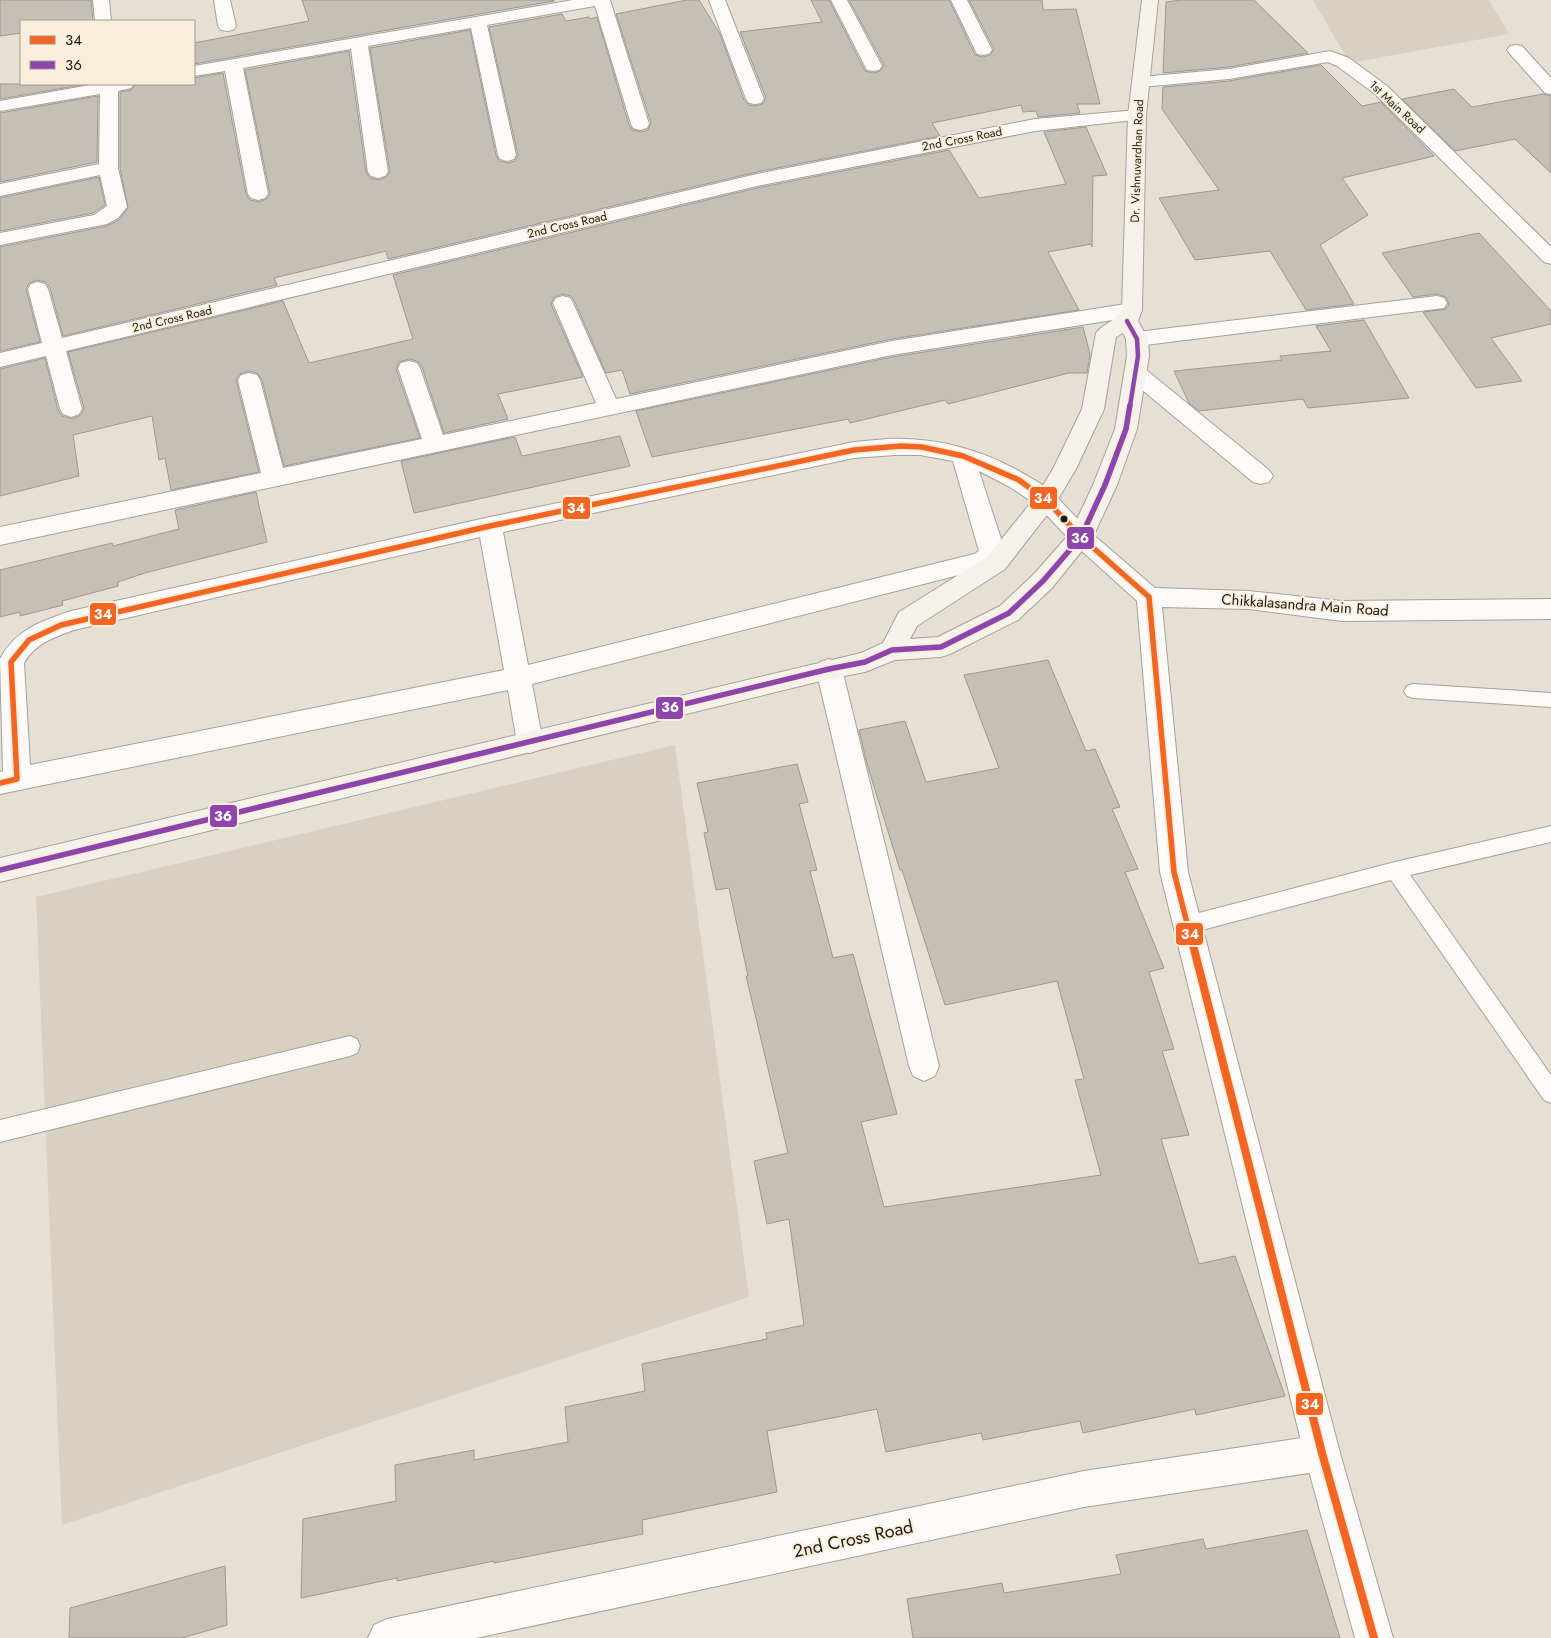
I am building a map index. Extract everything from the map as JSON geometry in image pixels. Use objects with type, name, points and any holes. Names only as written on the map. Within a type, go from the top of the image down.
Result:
[{"type":"main road","name":"Dr. Vishnuvardhan Road","points":[[892,650],[941,647],[1009,613],[1043,581],[1081,536],[1105,485],[1126,429],[1137,374],[1132,323],[1138,115],[1150,0]]},
{"type":"main road","points":[[0,870],[829,669],[865,662],[892,650],[908,619],[996,563],[1046,500],[1065,469],[1092,409],[1107,333],[1132,323]]},
{"type":"street","points":[[101,0],[103,20]]},
{"type":"street","points":[[222,0],[226,26]]},
{"type":"street","points":[[195,71],[478,22],[570,3],[602,0],[640,124]]},
{"type":"street","points":[[716,0],[755,99]]},
{"type":"street","points":[[839,0],[873,66]]},
{"type":"street","points":[[960,0],[983,50]]},
{"type":"street","points":[[478,22],[507,155]]},
{"type":"street","points":[[359,42],[378,172]]},
{"type":"street","points":[[1516,50],[1551,89]]},
{"type":"street","name":"1st Main Road","points":[[1141,82],[1229,74],[1330,56],[1343,62],[1381,90],[1551,258]]},
{"type":"street","points":[[233,64],[258,194]]},
{"type":"street","points":[[0,106],[117,85],[108,168],[117,207],[112,214],[100,220],[0,240]]},
{"type":"street","name":"2nd Cross Road","points":[[0,360],[757,180],[1035,125],[1138,115]]},
{"type":"street","points":[[0,190],[108,168]]},
{"type":"street","points":[[38,289],[55,347],[70,410]]},
{"type":"street","points":[[563,303],[609,408]]},
{"type":"street","points":[[0,536],[892,348],[1132,323],[1437,303]]},
{"type":"street","points":[[410,368],[436,444]]},
{"type":"street","points":[[1137,374],[1261,476]]},
{"type":"street","points":[[249,380],[274,478]]},
{"type":"street","points":[[963,456],[993,551],[981,561],[517,678],[9,781],[11,662],[17,650],[28,639],[71,621],[490,526],[854,450],[901,446],[922,447],[963,456],[1019,480],[1046,500],[1081,536],[1149,597],[1174,872],[1322,1453],[1374,1638]]},
{"type":"street","points":[[490,526],[530,742]]},
{"type":"street","name":"Chikkalasandra Main Road","points":[[1149,597],[1248,600],[1379,612],[1551,609]]},
{"type":"street","points":[[829,669],[924,1066]]},
{"type":"street","name":"2nd Cross Road","points":[[387,1638],[1084,1489],[1322,1453]]},
{"type":"lane","points":[[1413,691],[1551,700]]},
{"type":"lane","points":[[1187,924],[1395,870],[1551,834]]},
{"type":"lane","points":[[1395,870],[1551,1093]]},
{"type":"lane","points":[[0,1131],[350,1046]]},
{"type":"shaded area","points":[[1313,0],[1489,0],[1509,34],[1350,63]]},
{"type":"shaded area","points":[[675,745],[749,1297],[62,1525],[36,897]]},
{"type":"building","points":[[0,0],[91,0],[93,20],[20,20],[20,33],[0,36]]},
{"type":"building","points":[[302,0],[554,0],[195,64],[195,43],[309,21]]},
{"type":"building","points":[[687,0],[699,0],[720,34],[744,100],[749,105],[755,106],[762,104],[766,98],[740,32],[822,22],[811,0],[829,0],[865,71],[873,73],[880,71],[884,65],[849,0],[949,0],[975,55],[983,57],[990,55],[994,49],[969,0],[1042,0],[1043,10],[1076,9],[1100,104],[1077,104],[1080,113],[1038,117],[1036,111],[1023,112],[1021,105],[932,123],[940,136],[757,172],[388,259],[386,251],[274,278],[277,285],[63,336],[50,288],[46,282],[37,280],[29,283],[26,289],[40,342],[0,351],[0,247],[107,226],[119,220],[128,208],[120,168],[120,92],[131,90],[135,85],[195,85],[195,78],[223,73],[246,194],[250,200],[259,202],[266,199],[270,194],[245,70],[349,51],[366,172],[370,178],[379,180],[386,177],[390,172],[370,48],[470,30],[496,155],[499,161],[508,163],[515,161],[518,155],[489,27],[562,14],[566,21],[597,17],[629,125],[632,130],[641,132],[648,130],[651,123],[616,14]]},
{"type":"building","points":[[1181,0],[1254,0],[1308,53],[1229,67],[1163,73],[1166,2]]},
{"type":"building","points":[[1321,65],[1362,106],[1381,102],[1434,156],[1342,178],[1368,215],[1320,245],[1354,304],[1306,310],[1270,251],[1195,260],[1159,198],[1219,190],[1162,109],[1163,87],[1229,81]]},
{"type":"building","points":[[0,84],[81,85],[0,99]]},
{"type":"building","points":[[1454,89],[1472,107],[1543,94],[1551,96],[1551,173],[1515,139],[1455,151],[1402,99]]},
{"type":"building","points":[[98,96],[97,162],[0,182],[0,113]]},
{"type":"building","points":[[1086,127],[1107,175],[1093,176],[1092,247],[1091,244],[1048,252],[1079,310],[892,339],[630,394],[622,370],[606,373],[575,302],[571,296],[562,294],[554,297],[551,304],[583,377],[498,394],[508,419],[444,433],[422,367],[417,361],[409,359],[399,362],[396,369],[420,438],[284,466],[262,380],[257,373],[249,371],[239,374],[236,380],[259,472],[171,490],[165,458],[159,460],[152,416],[73,435],[79,476],[0,496],[0,369],[45,358],[58,410],[62,416],[72,419],[81,415],[84,408],[68,352],[283,301],[309,363],[413,339],[393,275],[757,188],[949,150],[979,198],[1066,184],[1044,132]]},
{"type":"building","points":[[99,177],[105,205],[93,213],[0,231],[0,198]]},
{"type":"building","points":[[1479,233],[1551,311],[1551,324],[1491,338],[1522,381],[1476,388],[1423,312],[1446,309],[1449,304],[1446,297],[1437,294],[1413,297],[1382,253]]},
{"type":"building","points":[[1364,320],[1409,398],[1308,408],[1303,399],[1199,411],[1189,403],[1174,371],[1282,360],[1280,356],[1331,351],[1316,326]]},
{"type":"building","points":[[1083,327],[1090,354],[1087,373],[1069,373],[948,404],[945,400],[850,423],[848,419],[652,457],[636,411],[892,357]]},
{"type":"building","points":[[620,436],[630,466],[414,513],[401,461],[515,437],[522,456]]},
{"type":"building","points":[[256,492],[267,542],[145,573],[118,582],[118,586],[62,601],[63,605],[20,616],[20,612],[0,617],[0,570],[112,543],[113,546],[179,529],[175,510]]},
{"type":"building","points":[[1048,660],[1086,751],[1095,749],[1120,807],[1112,809],[1138,869],[1125,872],[1164,968],[1149,972],[1174,1049],[1162,1051],[1189,1135],[1161,1139],[1199,1264],[1235,1256],[1285,1396],[1196,1415],[1195,1409],[1083,1433],[1080,1421],[983,1440],[981,1433],[886,1452],[877,1409],[767,1431],[777,1492],[642,1520],[643,1534],[397,1581],[397,1578],[301,1598],[303,1519],[396,1501],[395,1465],[474,1450],[474,1460],[568,1442],[565,1407],[645,1391],[642,1364],[767,1339],[766,1333],[804,1325],[789,1219],[767,1224],[754,1161],[788,1153],[746,976],[748,976],[729,888],[716,890],[704,833],[708,832],[697,783],[797,764],[808,802],[799,804],[817,870],[810,871],[833,958],[853,954],[897,1114],[861,1122],[884,1207],[1101,1175],[1075,1080],[1084,1079],[1057,981],[945,1005],[902,870],[900,870],[867,764],[859,730],[905,721],[926,782],[999,768],[964,675]]},
{"type":"building","points":[[1307,1530],[1340,1638],[913,1638],[907,1599],[1002,1583],[1004,1593],[1121,1574],[1116,1555],[1203,1539],[1206,1549]]},
{"type":"building","points":[[225,1566],[227,1625],[182,1638],[69,1638],[70,1608]]},
{"type":"transit line","name":"36","points":[[0,870],[829,669],[865,662],[892,650],[941,647],[1009,613],[1043,581],[1081,537],[1105,485],[1126,429],[1138,356],[1137,339],[1127,321]]},
{"type":"transit line","name":"34","points":[[0,783],[17,779],[11,662],[22,646],[36,635],[71,621],[490,526],[854,450],[901,446],[922,447],[963,456],[1019,480],[1046,500],[1081,537],[1149,597],[1174,872],[1322,1453],[1374,1638]]}]
